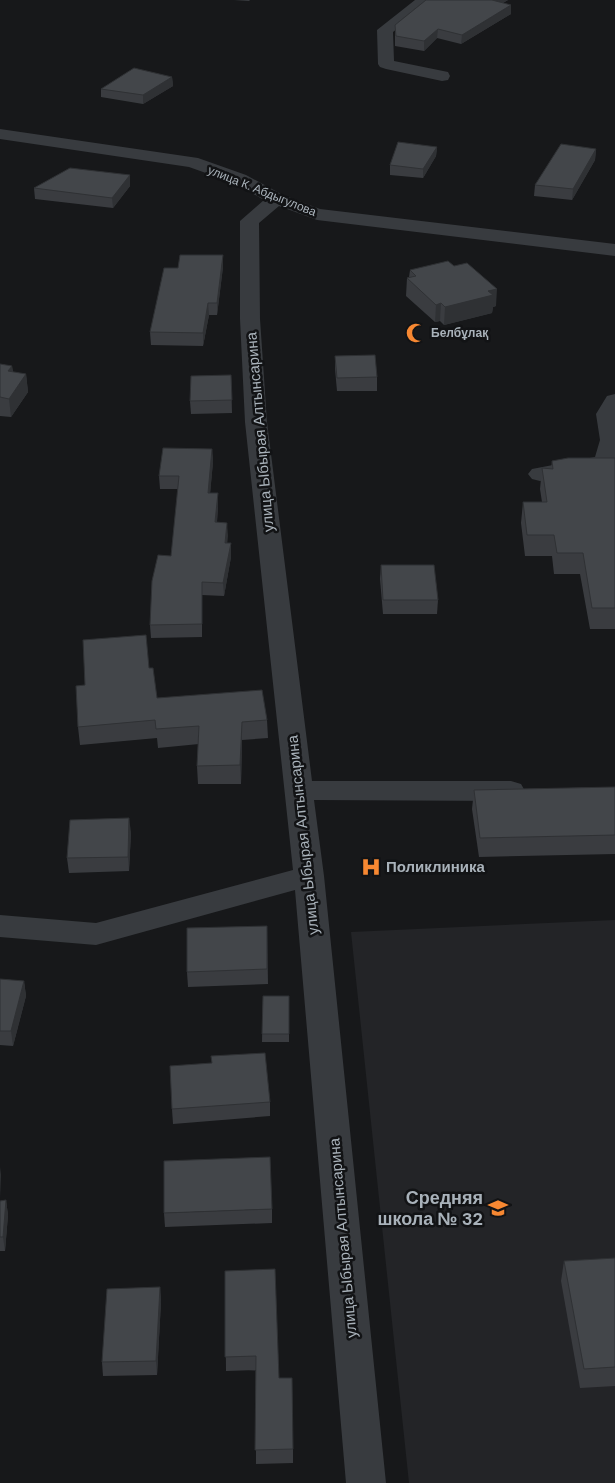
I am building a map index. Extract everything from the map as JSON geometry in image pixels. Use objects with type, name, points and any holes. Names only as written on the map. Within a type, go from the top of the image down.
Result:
[{"type":"street","points":[[425,0],[385,30],[386,64],[442,76]]},
{"type":"street","name":"улица К. Абдыгулова","points":[[0,134],[192,162],[240,179],[276,198],[317,214],[398,232],[615,250]]},
{"type":"street","name":"улица Ыбырая Алтынсарина","points":[[276,198],[250,221],[250,319],[256,422],[309,876],[366,1483]]},
{"type":"street","points":[[540,474],[603,463],[614,443],[607,414],[615,401]]},
{"type":"street","points":[[299,790],[538,791]]},
{"type":"street","points":[[0,926],[96,934],[309,876]]},
{"type":"shaded area","name":"Средняя школа № 32","points":[[615,920],[615,1483],[409,1483],[351,932]]},
{"type":"building","points":[[426,0],[492,0],[511,5],[462,35],[438,29],[424,41],[396,36],[395,25]]},
{"type":"building","points":[[134,68],[172,77],[143,95],[101,89]]},
{"type":"building","points":[[398,142],[437,147],[423,169],[390,165]]},
{"type":"building","points":[[561,144],[596,149],[573,189],[535,185]]},
{"type":"building","points":[[70,168],[130,175],[112,198],[34,188]]},
{"type":"building","points":[[180,255],[223,255],[217,303],[208,303],[203,333],[150,332],[164,268],[178,268]]},
{"type":"building","points":[[448,261],[454,266],[467,263],[497,289],[488,291],[493,295],[445,307],[441,303],[436,305],[407,278],[416,276],[410,270]]},
{"type":"building","points":[[375,355],[377,377],[337,378],[335,356]]},
{"type":"building","points":[[0,364],[12,366],[8,371],[26,374],[9,399],[0,397]]},
{"type":"building","points":[[231,375],[232,400],[190,401],[191,376]]},
{"type":"building","points":[[163,448],[212,449],[208,493],[218,493],[215,522],[227,523],[225,543],[231,543],[223,583],[202,582],[202,624],[150,625],[152,581],[158,555],[171,556],[179,476],[159,476]]},
{"type":"building","points":[[568,458],[615,458],[615,608],[592,608],[583,553],[557,553],[554,535],[527,535],[523,502],[547,502],[542,468],[553,469],[552,461]]},
{"type":"building","points":[[381,565],[434,565],[438,600],[383,600]]},
{"type":"building","points":[[146,635],[149,668],[153,668],[157,698],[262,690],[267,720],[242,722],[240,765],[197,766],[199,726],[156,729],[155,720],[78,727],[76,686],[85,685],[83,640]]},
{"type":"building","points":[[615,787],[615,835],[480,838],[474,790]]},
{"type":"building","points":[[129,818],[128,857],[67,858],[70,820]]},
{"type":"building","points":[[267,926],[267,969],[187,972],[187,928]]},
{"type":"building","points":[[0,979],[24,981],[11,1031],[0,1031]]},
{"type":"building","points":[[263,996],[289,996],[289,1034],[262,1034]]},
{"type":"building","points":[[265,1053],[270,1102],[172,1109],[170,1066],[212,1063],[211,1056]]},
{"type":"building","points":[[270,1157],[272,1209],[164,1213],[164,1161]]},
{"type":"building","points":[[6,1200],[3,1237],[0,1237],[0,1201]]},
{"type":"building","points":[[615,1258],[615,1367],[584,1369],[564,1261]]},
{"type":"building","points":[[275,1269],[279,1378],[292,1378],[293,1449],[255,1450],[256,1356],[225,1357],[225,1271]]},
{"type":"building","points":[[160,1287],[156,1361],[102,1362],[107,1289]]},
{"type":"place","name":"Белбұлақ","points":[[416,333]]},
{"type":"place","name":"Поликлиника","points":[[371,867]]},
{"type":"place","name":"Средняя школа № 32","points":[[498,1208]]}]
